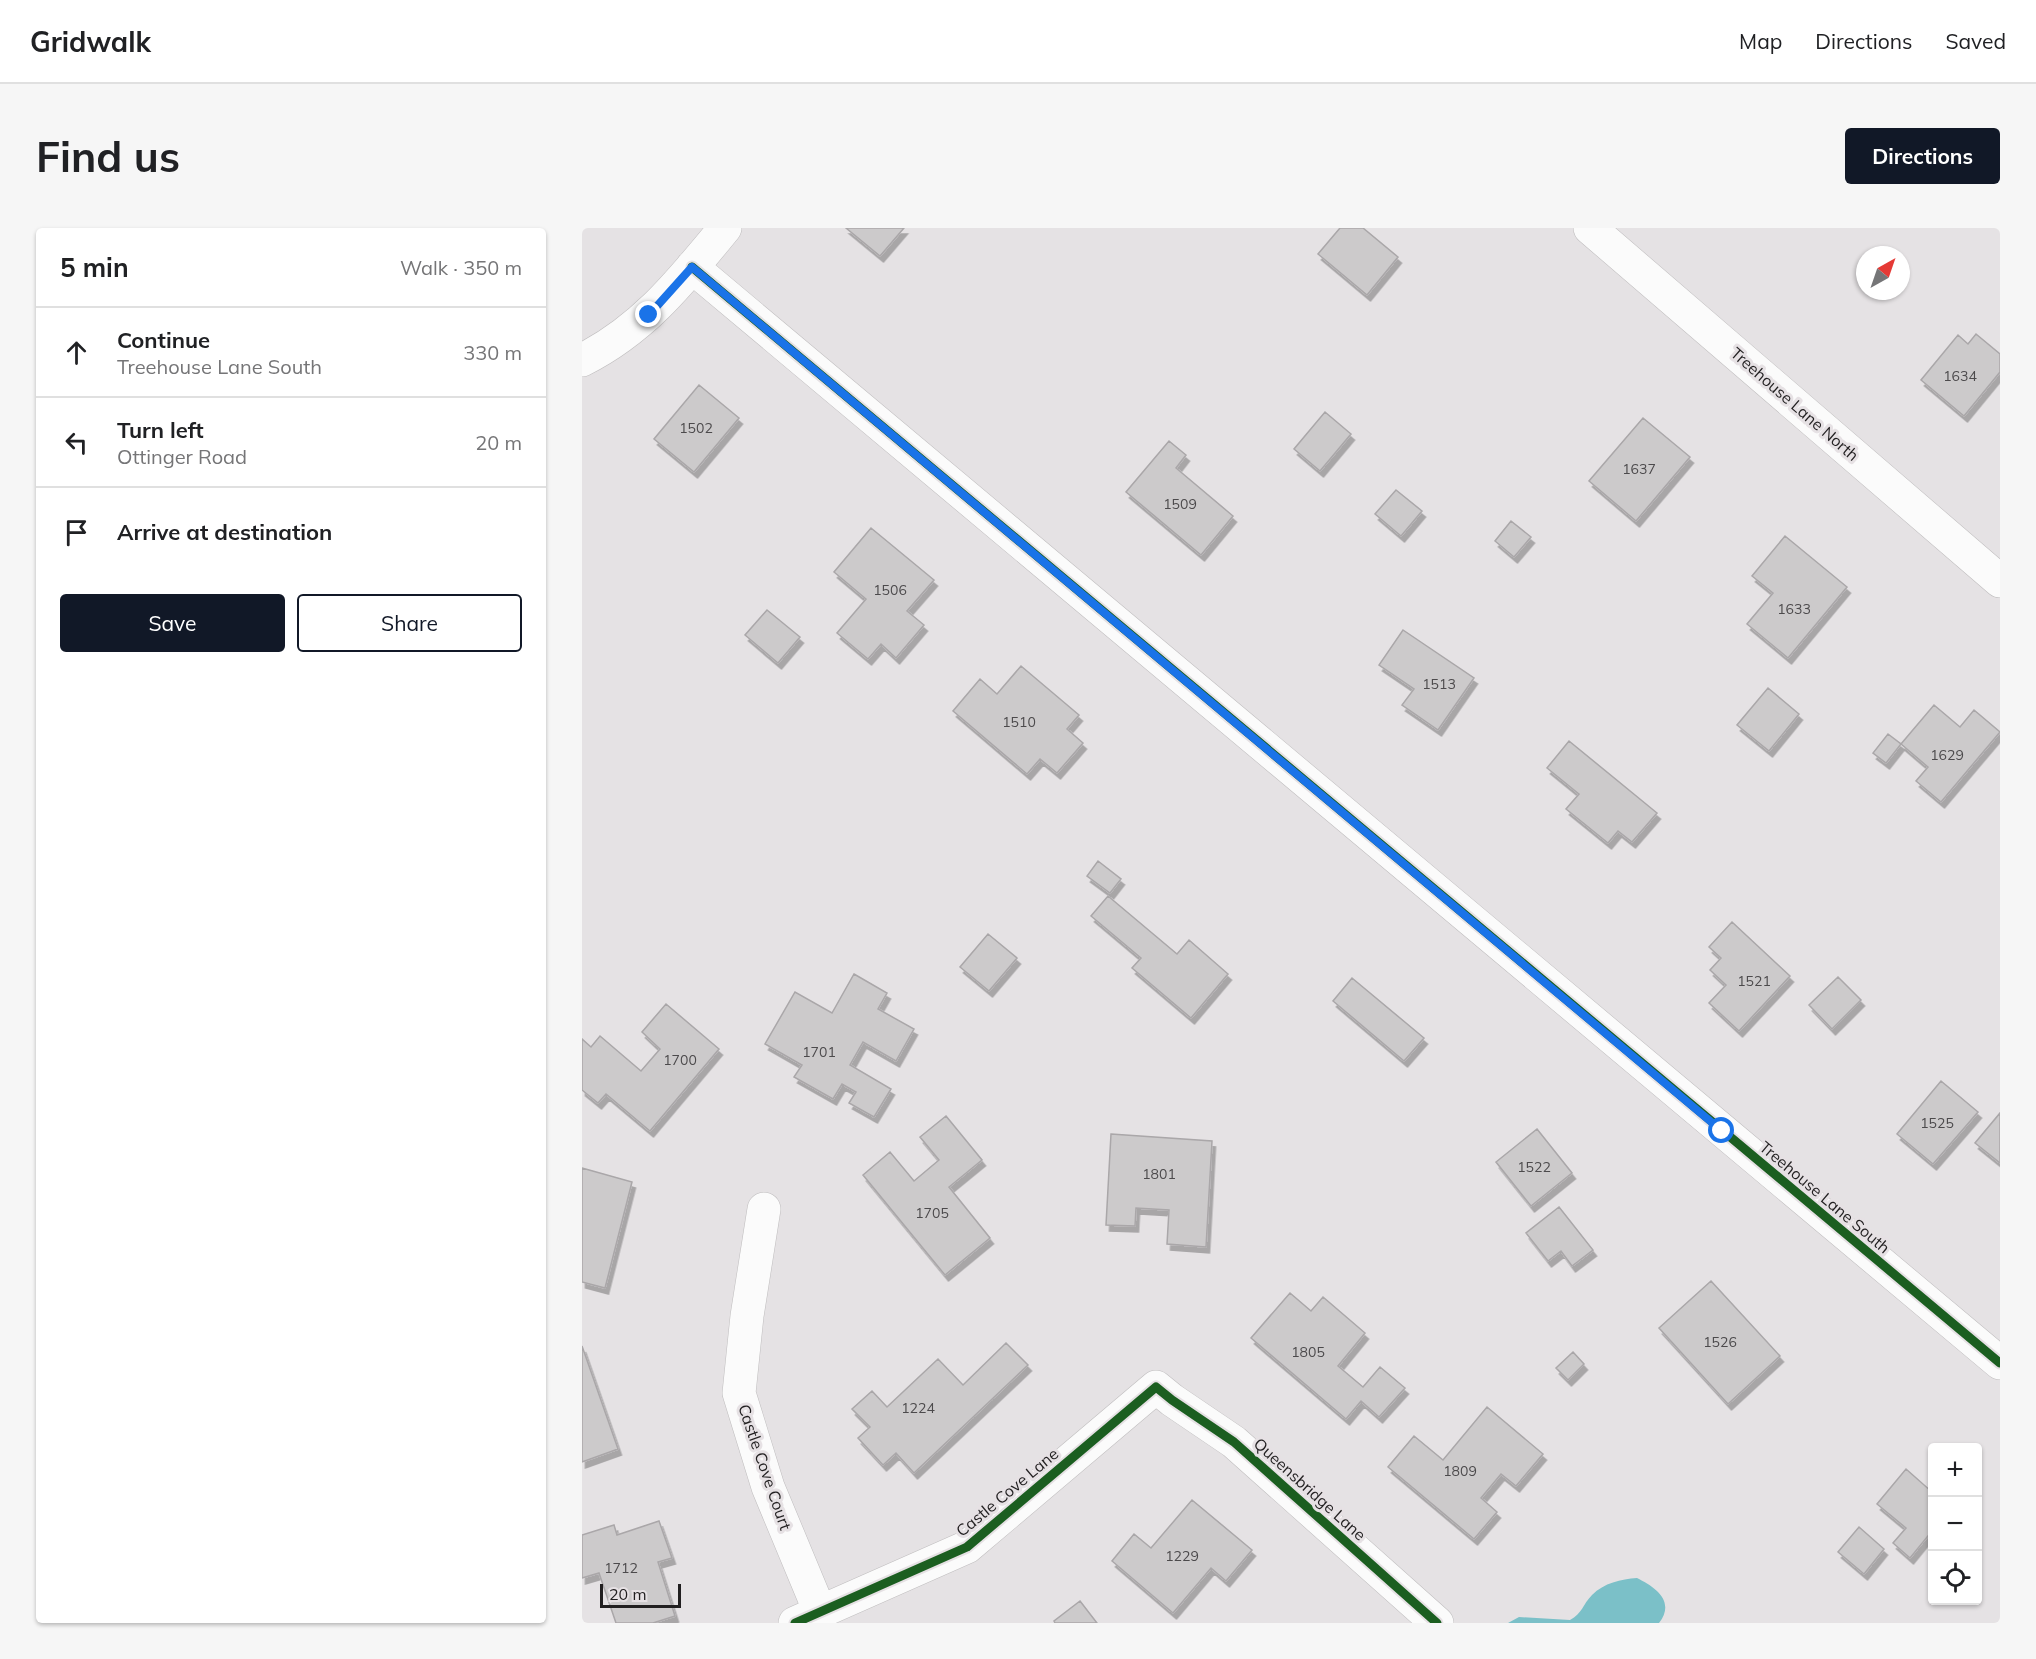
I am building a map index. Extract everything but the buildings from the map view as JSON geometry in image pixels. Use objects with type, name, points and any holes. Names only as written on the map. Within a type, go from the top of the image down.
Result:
[{"type":"street","points":[[582,360],[607,348],[649,315],[725,228]]},
{"type":"street","name":"Treehouse Lane North","points":[[1590,228],[2000,581]]},
{"type":"street","name":"Treehouse Lane South","points":[[692,267],[2000,1362]]},
{"type":"street","name":"Castle Cove Court","points":[[764,1209],[747,1316],[739,1393],[808,1618]]},
{"type":"street","name":"Castle Cove Lane","points":[[808,1618],[967,1547],[1156,1387]]},
{"type":"street","name":"Queensbridge Lane","points":[[1156,1387],[1234,1442],[1437,1623]]},
{"type":"water","points":[[1637,1578],[1656,1590],[1664,1601],[1664,1615],[1659,1623],[1508,1623],[1519,1617],[1570,1620],[1602,1587]]},
{"type":"cycle path","points":[[692,267],[2000,1363]]},
{"type":"cycle path","points":[[795,1623],[967,1547],[1156,1387],[1234,1442],[1437,1623]]},
{"type":"route","points":[[649,315],[692,267],[1722,1131]]}]
